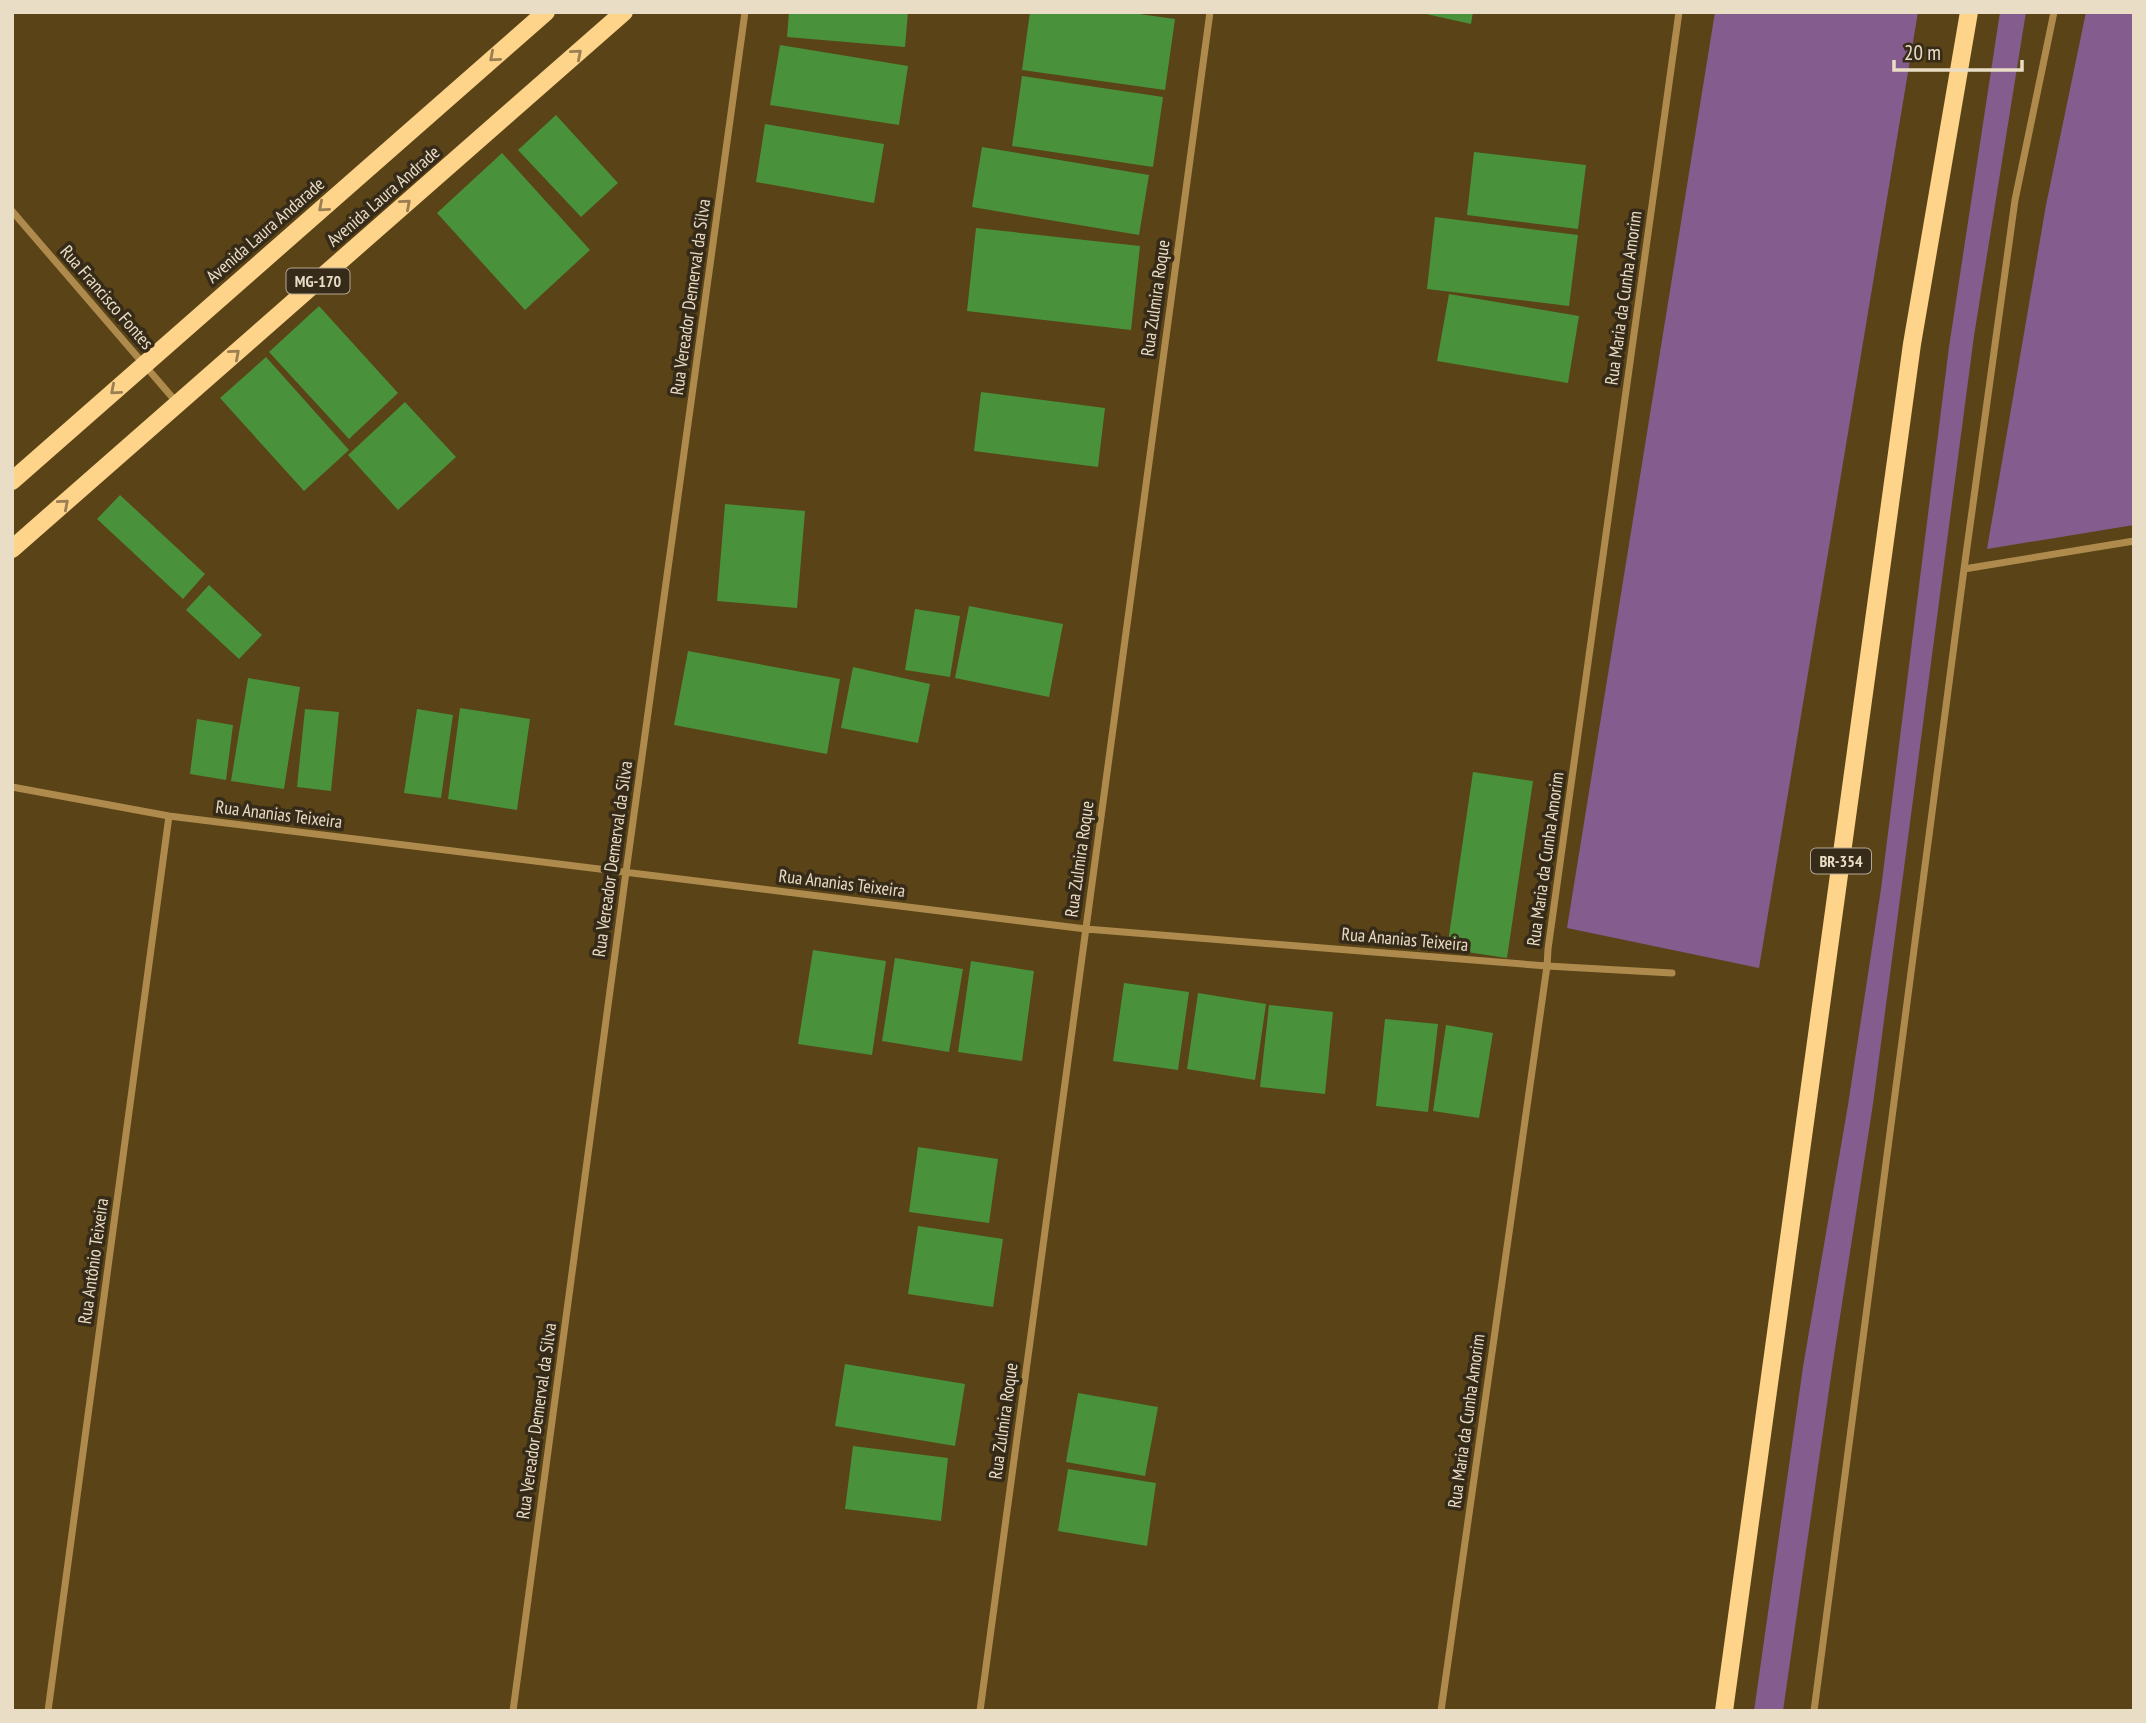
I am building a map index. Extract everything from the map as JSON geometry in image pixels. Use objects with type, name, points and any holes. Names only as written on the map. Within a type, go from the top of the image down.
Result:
[{"type":"main road","name":"Avenida Laura Andarade","points":[[12,481],[546,12]]},
{"type":"main road","name":"Avenida Laura Andrade","points":[[12,549],[624,12]]},
{"type":"main road","name":"BR-354","points":[[1724,1711],[1912,344],[1969,12]]},
{"type":"street","name":"Rua Vereador Demerval da Silva","points":[[513,1711],[746,12]]},
{"type":"street","name":"Rua Zulmira Roque","points":[[980,1711],[1210,12]]},
{"type":"street","name":"Rua Maria da Cunha Amorim","points":[[1441,1711],[1679,12]]},
{"type":"street","points":[[1814,1711],[2015,200],[2054,12]]},
{"type":"street","name":"Rua Francisco Fontes","points":[[12,211],[178,404]]},
{"type":"street","points":[[1964,569],[2134,541]]},
{"type":"street","name":"Rua Ananias Teixeira","points":[[12,786],[169,816],[1086,929],[1547,967],[1672,973]]},
{"type":"street","name":"Rua Antônio Teixeira","points":[[48,1711],[169,816]]},
{"type":"shaded area","points":[[1715,12],[1918,12],[1759,968],[1567,928]]},
{"type":"shaded area","points":[[2000,12],[2026,12],[1974,336],[1873,1104],[1783,1711],[1754,1711],[1803,1367],[1848,1105],[1881,889],[1949,347]]},
{"type":"shaded area","points":[[2086,12],[2134,12],[2134,525],[1987,549],[2046,205]]},
{"type":"building","points":[[789,12],[908,12],[905,47],[787,37]]},
{"type":"building","points":[[1030,12],[1125,12],[1175,19],[1165,90],[1022,70]]},
{"type":"building","points":[[1417,12],[1473,12],[1471,24]]},
{"type":"building","points":[[780,45],[908,66],[899,125],[770,105]]},
{"type":"building","points":[[1022,76],[1163,97],[1153,167],[1012,146]]},
{"type":"building","points":[[556,115],[618,183],[581,217],[518,150]]},
{"type":"building","points":[[765,124],[884,144],[874,203],[756,182]]},
{"type":"building","points":[[982,147],[1149,175],[1139,235],[972,207]]},
{"type":"building","points":[[1474,152],[1586,165],[1578,229],[1467,215]]},
{"type":"building","points":[[502,153],[590,250],[525,310],[437,213]]},
{"type":"building","points":[[1435,217],[1578,235],[1569,306],[1427,289]]},
{"type":"building","points":[[976,228],[1140,246],[1131,330],[967,311]]},
{"type":"building","points":[[1449,294],[1579,316],[1568,383],[1437,361]]},
{"type":"building","points":[[319,306],[398,393],[349,439],[269,352]]},
{"type":"building","points":[[266,357],[349,450],[304,491],[220,398]]},
{"type":"building","points":[[981,392],[1105,408],[1098,467],[974,451]]},
{"type":"building","points":[[405,402],[456,457],[398,510],[348,455]]},
{"type":"building","points":[[120,495],[205,574],[183,599],[97,519]]},
{"type":"building","points":[[725,504],[805,511],[797,608],[717,601]]},
{"type":"building","points":[[209,585],[262,635],[239,659],[186,610]]},
{"type":"building","points":[[969,606],[1063,624],[1049,697],[955,678]]},
{"type":"building","points":[[915,609],[960,616],[950,677],[905,670]]},
{"type":"building","points":[[688,651],[840,679],[827,754],[674,725]]},
{"type":"building","points":[[853,667],[930,684],[918,743],[841,728]]},
{"type":"building","points":[[248,678],[300,687],[284,789],[231,781]]},
{"type":"building","points":[[460,708],[530,719],[517,810],[448,799]]},
{"type":"building","points":[[305,709],[339,712],[331,791],[297,787]]},
{"type":"building","points":[[417,709],[453,715],[441,798],[404,793]]},
{"type":"building","points":[[197,719],[233,725],[226,780],[190,774]]},
{"type":"building","points":[[1473,772],[1533,781],[1507,958],[1447,949]]},
{"type":"building","points":[[813,950],[886,961],[872,1055],[798,1044]]},
{"type":"building","points":[[895,958],[963,969],[949,1052],[882,1041]]},
{"type":"building","points":[[971,961],[1034,971],[1022,1061],[958,1052]]},
{"type":"building","points":[[1124,983],[1189,992],[1178,1070],[1113,1061]]},
{"type":"building","points":[[1198,993],[1266,1004],[1255,1080],[1187,1069]]},
{"type":"building","points":[[1269,1005],[1333,1012],[1325,1094],[1260,1087]]},
{"type":"building","points":[[1385,1019],[1438,1024],[1428,1112],[1376,1106]]},
{"type":"building","points":[[1446,1025],[1493,1033],[1479,1118],[1433,1111]]},
{"type":"building","points":[[918,1147],[998,1159],[989,1223],[909,1212]]},
{"type":"building","points":[[918,1226],[1003,1239],[993,1307],[908,1294]]},
{"type":"building","points":[[845,1364],[965,1384],[955,1446],[835,1426]]},
{"type":"building","points":[[1078,1393],[1158,1407],[1145,1476],[1066,1462]]},
{"type":"building","points":[[853,1446],[948,1458],[941,1521],[845,1509]]},
{"type":"building","points":[[1068,1469],[1156,1483],[1147,1546],[1058,1531]]}]
